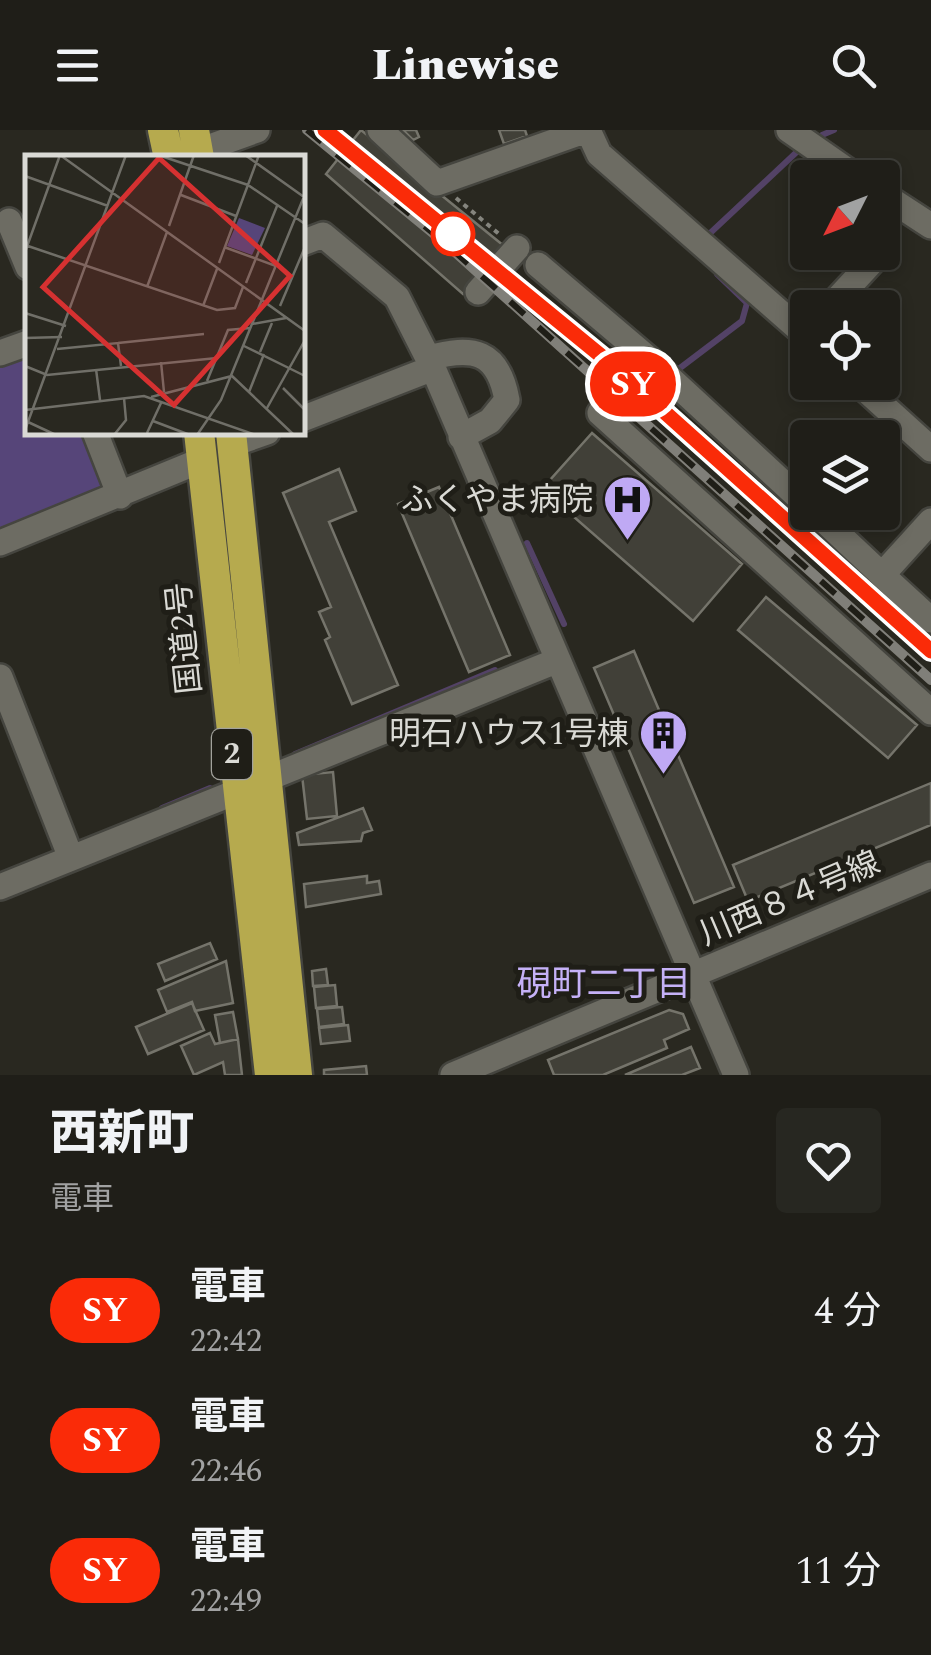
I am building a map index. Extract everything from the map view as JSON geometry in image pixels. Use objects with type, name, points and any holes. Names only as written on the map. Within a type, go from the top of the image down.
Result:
[{"type":"highway","points":[[163,130],[188,151]]},
{"type":"highway","name":"国道2号","points":[[232,438],[270,1075]]},
{"type":"highway","name":"国道2号","points":[[200,446],[297,1075]]},
{"type":"street","points":[[188,151],[257,130]]},
{"type":"street","points":[[380,130],[437,183],[588,130],[599,154],[790,319]]},
{"type":"street","points":[[789,130],[832,160]]},
{"type":"street","points":[[900,206],[923,222],[900,239]]},
{"type":"street","points":[[12,220],[25,258]]},
{"type":"street","points":[[305,241],[323,235],[397,296],[431,363],[736,1075]]},
{"type":"street","points":[[483,281],[517,248]]},
{"type":"street","points":[[538,265],[650,360],[790,489]]},
{"type":"street","points":[[845,290],[865,270]]},
{"type":"street","points":[[0,353],[25,344]]},
{"type":"street","points":[[305,418],[463,348],[489,359],[504,379],[508,400],[490,421],[462,436]]},
{"type":"street","points":[[878,400],[931,449]]},
{"type":"street","points":[[600,413],[931,712]]},
{"type":"street","points":[[96,435],[120,496]]},
{"type":"street","points":[[0,544],[120,496],[200,446]]},
{"type":"street","points":[[882,575],[931,521]]},
{"type":"street","points":[[833,530],[931,620]]},
{"type":"street","points":[[0,887],[556,661]]},
{"type":"street","points":[[0,677],[71,858]]},
{"type":"street","name":"川西８４号線","points":[[453,1075],[931,875]]},
{"type":"path","points":[[437,183],[517,248]]},
{"type":"shaded area","points":[[25,355],[25,435],[84,435],[106,488],[0,530],[0,364]]},
{"type":"building","points":[[361,130],[504,246],[463,294],[326,174]]},
{"type":"building","points":[[403,130],[416,130],[419,137],[413,140]]},
{"type":"building","points":[[499,130],[525,130],[527,136],[504,144]]},
{"type":"building","points":[[592,433],[742,564],[693,621],[542,489]]},
{"type":"building","points":[[339,469],[356,511],[329,522],[398,685],[352,704],[325,640],[330,637],[319,612],[331,607],[283,493]]},
{"type":"building","points":[[439,487],[510,655],[469,672],[398,504]]},
{"type":"building","points":[[766,597],[917,725],[888,758],[738,630]]},
{"type":"building","name":"明石ハウス1号棟","points":[[634,651],[734,887],[694,903],[594,668]]},
{"type":"building","points":[[333,772],[337,816],[307,819],[302,775]]},
{"type":"building","points":[[931,783],[931,825],[748,901],[733,865]]},
{"type":"building","points":[[363,808],[372,830],[363,833],[361,841],[299,845],[297,833]]},
{"type":"building","points":[[367,876],[367,883],[379,881],[381,894],[306,907],[304,884]]},
{"type":"building","points":[[210,943],[217,959],[165,981],[158,964]]},
{"type":"building","points":[[226,961],[233,1003],[195,1011],[192,1002],[167,1012],[158,990]]},
{"type":"building","points":[[326,969],[328,985],[313,986],[312,971]]},
{"type":"building","points":[[335,985],[337,1006],[316,1008],[314,987]]},
{"type":"building","points":[[192,1003],[204,1030],[148,1054],[136,1027]]},
{"type":"building","points":[[342,1007],[344,1024],[319,1027],[317,1009]]},
{"type":"building","points":[[669,1010],[683,1014],[689,1029],[664,1040],[667,1048],[603,1075],[554,1075],[548,1060]]},
{"type":"building","points":[[233,1012],[238,1039],[220,1043],[215,1015]]},
{"type":"building","points":[[348,1025],[350,1041],[321,1044],[319,1028]]},
{"type":"building","points":[[210,1033],[215,1044],[238,1039],[242,1075],[225,1075],[223,1062],[194,1075],[181,1046]]},
{"type":"building","points":[[691,1047],[700,1068],[682,1075],[625,1075]]},
{"type":"building","points":[[366,1066],[367,1075],[324,1075],[324,1070]]},
{"type":"waterway","points":[[822,135],[834,130]]},
{"type":"waterway","points":[[706,237],[801,148]]},
{"type":"waterway","points":[[680,368],[742,321],[747,303],[717,274]]},
{"type":"waterway","points":[[527,543],[564,624]]},
{"type":"waterway","points":[[295,754],[495,670]]},
{"type":"waterway","points":[[162,808],[210,788]]},
{"type":"railway","points":[[307,130],[445,243],[931,680]]},
{"type":"railway","points":[[472,250],[611,364],[931,651]]},
{"type":"train","name":"SY","points":[[325,130],[611,364],[931,651]]},
{"type":"place","name":"ふくやま病院","points":[[628,542]]},
{"type":"place","name":"明石ハウス1号棟","points":[[664,776]]},
{"type":"district","name":"硯町二丁目","points":[[604,984]]}]
